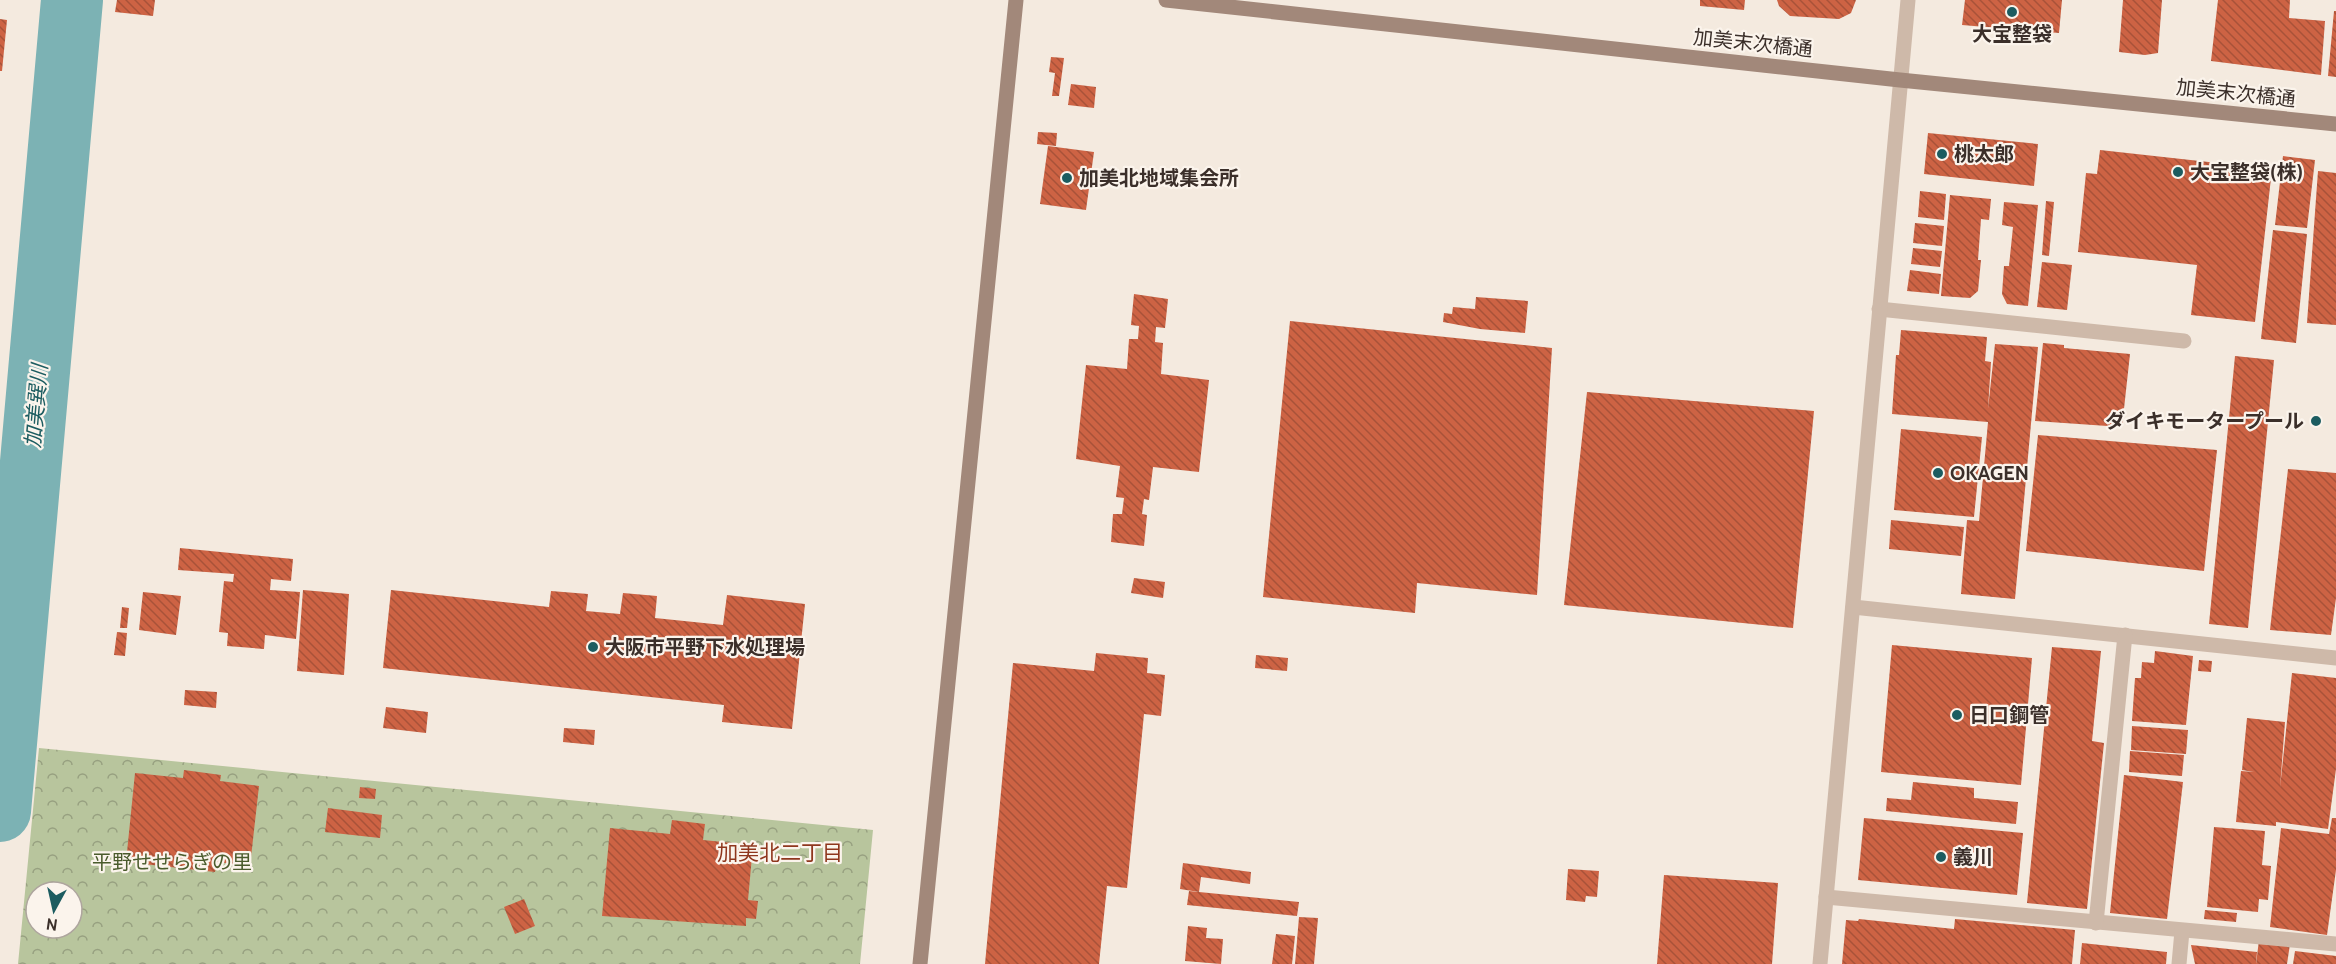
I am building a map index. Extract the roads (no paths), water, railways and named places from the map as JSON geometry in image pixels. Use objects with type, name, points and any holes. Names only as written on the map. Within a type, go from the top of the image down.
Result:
[{"type":"street","points":[[920,964],[1016,0]]},
{"type":"street","name":"加美末次橋通","points":[[1166,0],[1900,80],[2336,124]]},
{"type":"street","points":[[1820,964],[1908,0]]},
{"type":"street","points":[[1879,309],[2184,341]]},
{"type":"street","points":[[1853,607],[2336,658]]},
{"type":"street","points":[[2096,923],[2125,635]]},
{"type":"street","points":[[1827,897],[2336,944]]},
{"type":"street","points":[[2179,964],[2182,931]]},
{"type":"waterway","name":"加美巽川","points":[[0,811],[72,0]]},
{"type":"place","name":"大宝整袋","points":[[2012,12]]},
{"type":"place","name":"桃太郎","points":[[1942,154]]},
{"type":"place","name":"大宝整袋(株)","points":[[2178,172]]},
{"type":"place","name":"加美北地域集会所","points":[[1067,178]]},
{"type":"place","name":"ダイキモータープール","points":[[2316,421]]},
{"type":"place","name":"OKAGEN","points":[[1938,473]]},
{"type":"place","name":"大阪市平野下水処理場","points":[[593,647]]},
{"type":"place","name":"日口鋼管","points":[[1957,715]]},
{"type":"place","name":"義川","points":[[1941,857]]},
{"type":"district","name":"加美北二丁目","points":[[780,852]]},
{"type":"park label","name":"平野せせらぎの里","points":[[172,862]]}]
